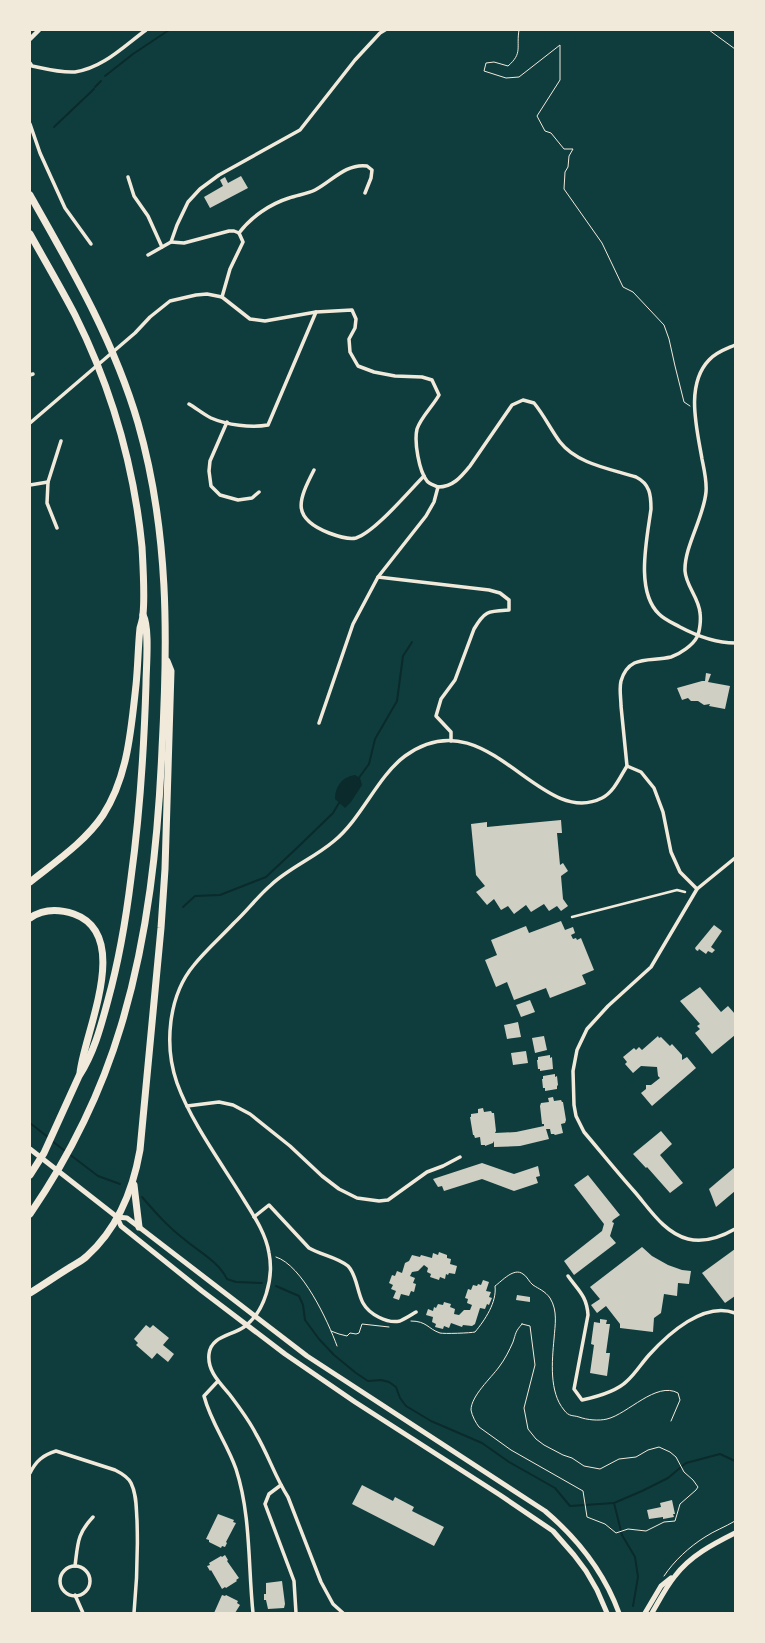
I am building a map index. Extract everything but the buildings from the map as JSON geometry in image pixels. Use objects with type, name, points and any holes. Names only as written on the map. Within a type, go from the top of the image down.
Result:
[{"type":"highway","points":[[30,195],[79,281],[104,332],[120,370],[138,424],[152,480],[158,513],[164,579],[166,659],[159,810],[146,910],[137,963],[121,1028],[102,1080],[82,1125],[41,1198],[30,1214]]},
{"type":"highway","points":[[30,234],[63,291],[106,387],[133,484],[142,557],[143,615],[140,627],[139,660],[132,724],[127,753],[115,792],[96,825],[76,845],[30,882]]},
{"type":"highway","points":[[30,1175],[44,1153],[79,1076],[86,1065],[100,1029],[112,986],[128,900],[142,770],[146,649],[146,621],[143,615]]},
{"type":"highway","points":[[30,1293],[86,1256],[107,1234],[124,1205],[133,1182],[140,1150],[162,920],[171,671],[166,659]]},
{"type":"highway","points":[[30,918],[36,914],[51,910],[67,912],[85,920],[91,926],[99,942],[103,955],[102,983],[81,1062],[79,1076]]},
{"type":"highway","points":[[133,1182],[139,1226]]},
{"type":"main road","points":[[30,1149],[117,1217],[121,1226],[285,1354],[355,1402],[500,1495],[553,1531],[586,1571],[597,1590],[607,1613]]},
{"type":"main road","points":[[117,1217],[126,1218],[139,1226],[255,1317],[313,1360],[545,1511],[564,1527],[586,1553],[604,1580],[619,1613]]},
{"type":"main road","points":[[645,1613],[661,1586],[693,1558],[716,1542],[735,1533]]},
{"type":"main road","points":[[652,1613],[675,1575]]},
{"type":"street","points":[[30,39],[39,30]]},
{"type":"street","points":[[31,66],[57,71],[74,72],[90,68],[120,51],[146,30]]},
{"type":"street","points":[[171,242],[188,202],[200,189],[219,175],[300,130],[355,60],[380,33],[385,30]]},
{"type":"street","points":[[30,124],[40,153],[65,208],[91,244]]},
{"type":"street","points":[[239,233],[254,218],[276,203],[311,192],[332,177],[358,166],[367,166],[372,170],[371,178],[365,193]]},
{"type":"street","points":[[128,176],[134,196],[148,216],[162,247]]},
{"type":"street","points":[[148,254],[171,242],[184,243],[230,231],[239,233],[243,242],[230,269],[222,297]]},
{"type":"street","points":[[30,423],[129,338],[170,300],[206,294],[222,297],[250,318],[265,321],[316,312],[352,310],[356,319],[355,328],[349,339],[350,352],[358,366],[374,372],[395,376],[422,377],[432,380],[437,388],[439,395],[422,419],[417,430],[416,448],[420,468],[427,481],[438,487],[444,487],[451,484],[463,474],[512,405],[523,400],[529,400],[534,403],[561,443],[568,449],[590,462],[641,479],[647,486],[651,498],[651,508],[644,574],[647,596],[652,606],[660,616],[697,636],[725,643],[735,643]]},
{"type":"street","points":[[189,404],[210,417],[227,422],[257,427],[268,425],[316,312]]},
{"type":"street","points":[[343,1613],[333,1604],[321,1582],[288,1496],[281,1485],[256,1433],[240,1408],[218,1381],[209,1361],[211,1346],[221,1337],[240,1330],[255,1317],[269,1284],[271,1268],[268,1245],[254,1218],[187,1106],[177,1082],[173,1069],[169,1034],[171,1015],[180,990],[192,967],[271,884],[334,842],[352,824],[392,769],[402,759],[423,746],[437,742],[451,741],[467,743],[480,747],[499,758],[564,802],[585,803],[603,798],[614,788],[627,766],[620,683],[624,675],[630,665],[638,661],[649,658],[671,657],[682,651],[697,636],[700,612],[685,572],[686,557],[703,508],[706,491],[694,408],[697,386],[704,367],[714,355],[735,345]]},
{"type":"street","points":[[227,422],[210,461],[209,471],[211,486],[220,495],[238,500],[252,498],[259,492]]},
{"type":"street","points":[[57,528],[47,503],[48,482],[61,440]]},
{"type":"street","points":[[314,470],[302,496],[301,505],[304,515],[310,522],[323,530],[340,537],[355,539],[372,530],[424,476]]},
{"type":"street","points":[[30,485],[48,482]]},
{"type":"street","points":[[319,723],[353,624],[378,577],[426,516],[434,502],[438,487]]},
{"type":"street","points":[[378,577],[489,590],[500,593],[509,600],[509,610],[495,610],[484,613],[478,621],[455,680],[441,699],[436,716],[451,732],[451,741]]},
{"type":"street","points":[[627,766],[641,772],[654,788],[663,812],[671,852],[680,872],[697,889]]},
{"type":"street","points":[[735,858],[697,889],[652,967],[608,1006],[587,1030],[577,1050],[573,1071],[574,1105],[576,1116],[584,1132],[656,1218],[677,1234],[688,1239],[699,1240],[715,1238],[735,1229]]},
{"type":"street","points":[[572,917],[677,890],[686,892]]},
{"type":"street","points":[[187,1106],[219,1102],[233,1105],[250,1114],[290,1146],[322,1176],[339,1189],[357,1198],[379,1201],[388,1200],[427,1172],[460,1157]]},
{"type":"street","points":[[254,1218],[269,1205],[309,1248],[342,1262],[349,1267],[363,1304],[370,1312],[379,1318],[399,1321],[416,1312]]},
{"type":"street","points":[[568,1276],[583,1294],[588,1304],[588,1315],[574,1389],[582,1400],[600,1396],[626,1382],[649,1355],[676,1329],[711,1311],[719,1310],[735,1313]]},
{"type":"street","points":[[218,1381],[204,1396],[208,1412],[235,1468],[245,1508],[253,1613]]},
{"type":"street","points":[[30,1473],[39,1459],[46,1454],[56,1451],[115,1470],[123,1474],[131,1482],[136,1502],[138,1537],[138,1577],[134,1613]]},
{"type":"street","points":[[281,1485],[269,1494],[265,1504],[294,1581],[296,1613]]},
{"type":"street","points":[[75,1566],[79,1537],[86,1524],[93,1517]]},
{"type":"street","points":[[75,1566],[85,1570],[90,1580],[89,1586],[85,1591],[81,1594],[75,1595],[64,1591],[60,1581],[64,1570],[75,1566]]},
{"type":"street","points":[[75,1595],[83,1613]]},
{"type":"path","points":[[519,30],[517,42],[519,53],[516,60],[508,66],[494,62],[486,63],[484,71],[506,78],[519,77],[560,44],[560,80],[537,116],[545,131],[551,133],[564,149],[572,149],[569,156],[568,167],[565,172],[564,189],[602,243],[623,287],[633,292],[664,325],[669,339],[674,366],[684,402],[694,408]]},
{"type":"path","points":[[709,30],[735,49]]},
{"type":"path","points":[[276,1257],[291,1265],[305,1283],[331,1331],[337,1346]]},
{"type":"path","points":[[409,1322],[427,1324],[440,1333],[466,1334],[475,1332],[494,1300],[496,1293],[495,1286],[513,1272],[519,1272],[524,1274],[533,1285],[542,1289],[549,1297],[555,1311],[556,1321],[553,1384],[555,1393],[563,1410],[570,1416],[590,1420],[606,1420],[619,1414],[655,1392],[673,1390],[678,1393],[680,1400],[671,1421]]},
{"type":"path","points":[[331,1331],[348,1336],[350,1332],[356,1334],[359,1332],[362,1324],[389,1327]]},
{"type":"path","points":[[522,1324],[530,1326],[533,1339],[534,1371],[524,1408],[528,1428],[536,1439],[544,1445],[572,1458],[584,1466],[600,1469],[619,1459],[636,1458],[648,1450],[659,1448],[670,1452],[679,1461],[684,1472],[698,1487],[680,1504],[674,1521],[664,1522],[646,1531],[628,1529],[616,1533],[605,1524],[587,1517],[583,1491],[511,1450],[479,1427],[475,1422],[471,1410],[474,1400],[508,1354],[514,1340],[514,1334],[522,1324]]},
{"type":"path","points":[[678,1559],[705,1537],[735,1521]]},
{"type":"water","points":[[355,775],[360,778],[362,785],[351,802],[345,808],[335,799],[336,790],[343,780]]},
{"type":"waterway","points":[[105,76],[133,54],[169,30]]},
{"type":"waterway","points":[[95,87],[101,81]]},
{"type":"waterway","points":[[54,127],[94,89]]},
{"type":"waterway","points":[[358,779],[369,764],[375,739],[397,701],[403,656],[412,642]]},
{"type":"waterway","points":[[183,907],[195,896],[220,895],[266,877],[333,813],[339,803]]},
{"type":"waterway","points":[[30,1123],[49,1138]]},
{"type":"waterway","points":[[52,1141],[98,1176],[120,1184]]},
{"type":"waterway","points":[[142,1197],[173,1229],[219,1267],[227,1279],[236,1282],[262,1283]]},
{"type":"waterway","points":[[276,1286],[299,1296],[303,1305],[305,1320],[319,1339],[334,1355],[356,1373],[368,1381],[381,1380],[389,1382],[396,1387],[400,1398],[406,1406],[431,1421],[482,1443],[509,1462],[555,1488],[570,1506],[614,1503],[668,1478],[686,1463],[720,1454],[735,1461]]},
{"type":"waterway","points":[[614,1503],[622,1535],[635,1557],[638,1577],[633,1606]]}]
